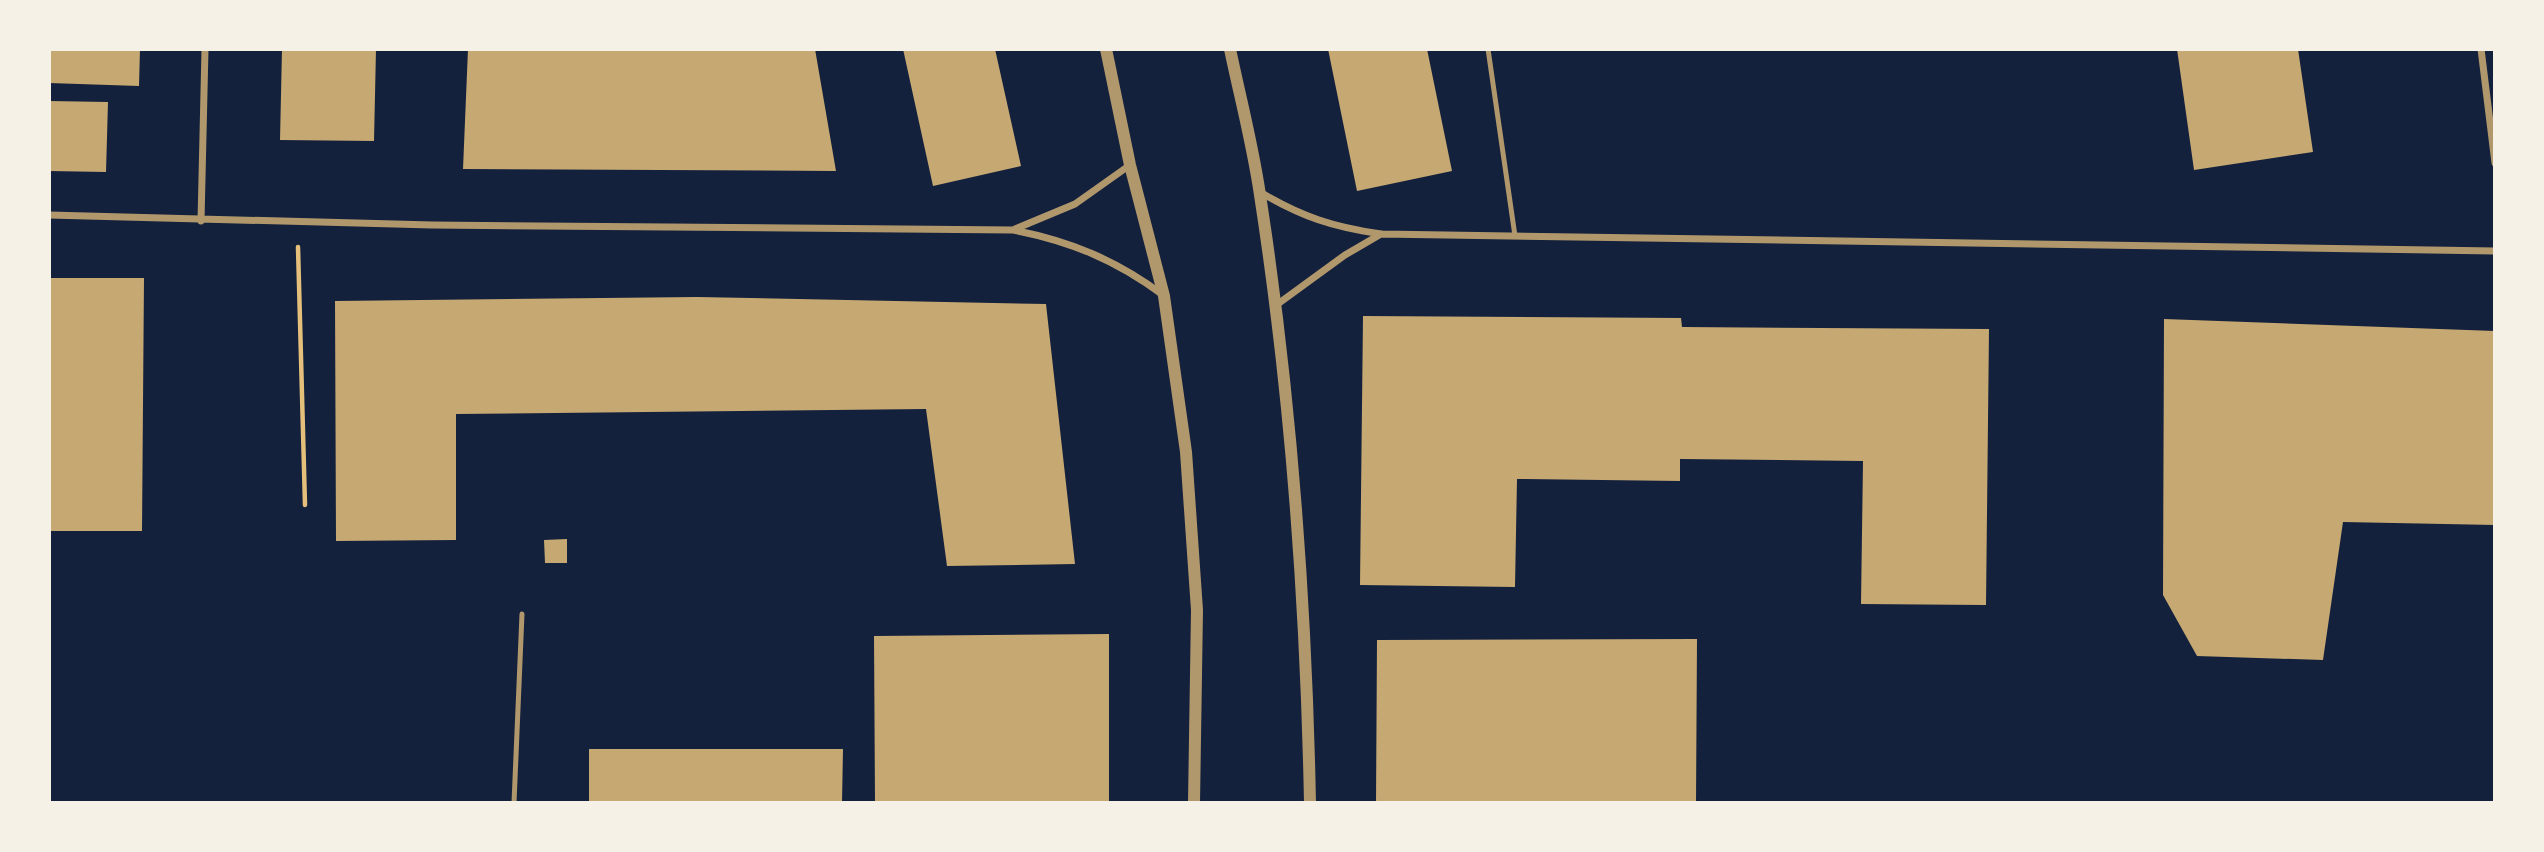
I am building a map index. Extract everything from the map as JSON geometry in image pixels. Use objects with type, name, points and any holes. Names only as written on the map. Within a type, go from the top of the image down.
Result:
[{"type":"street","points":[[201,221],[205,49]]},
{"type":"street","points":[[1106,49],[1130,165],[1164,296],[1186,452],[1197,610],[1194,803]]},
{"type":"street","points":[[1230,49],[1260,192],[1290,430],[1308,678],[1310,803]]},
{"type":"street","points":[[2481,49],[2495,163]]},
{"type":"street","points":[[1013,230],[1075,204],[1130,165]]},
{"type":"street","points":[[1260,192],[1298,214],[1338,228],[1381,234],[2495,251]]},
{"type":"street","points":[[49,215],[201,221],[1013,230],[1054,238],[1094,252],[1131,271],[1164,296]]},
{"type":"street","points":[[1274,307],[1326,268],[1381,234]]},
{"type":"lane","points":[[1488,49],[1515,236]]},
{"type":"lane","points":[[514,803],[522,614]]},
{"type":"path","points":[[297,221],[305,505]]},
{"type":"building","points":[[49,49],[140,49],[139,86],[49,83]]},
{"type":"building","points":[[282,49],[376,49],[374,141],[280,140]]},
{"type":"building","points":[[468,49],[815,49],[836,171],[463,169]]},
{"type":"building","points":[[903,49],[995,49],[1021,166],[933,186]]},
{"type":"building","points":[[1328,49],[1427,49],[1452,171],[1357,191]]},
{"type":"building","points":[[2177,49],[2298,49],[2313,152],[2194,170]]},
{"type":"building","points":[[49,101],[108,102],[106,172],[49,171]]},
{"type":"building","points":[[49,278],[144,278],[142,531],[49,531]]},
{"type":"building","points":[[697,297],[1046,304],[1075,564],[947,566],[926,409],[456,414],[456,540],[336,541],[335,301]]},
{"type":"building","points":[[1363,316],[1681,318],[1682,327],[1989,329],[1986,605],[1861,604],[1863,461],[1680,459],[1680,481],[1517,479],[1515,587],[1360,585]]},
{"type":"building","points":[[2164,319],[2495,331],[2495,525],[2343,522],[2323,660],[2197,656],[2163,595]]},
{"type":"building","points":[[567,539],[567,563],[545,563],[544,540]]},
{"type":"building","points":[[1109,634],[1109,803],[875,803],[874,636]]},
{"type":"building","points":[[1697,639],[1696,803],[1376,803],[1377,640]]},
{"type":"building","points":[[589,749],[843,749],[842,803],[589,803]]}]
